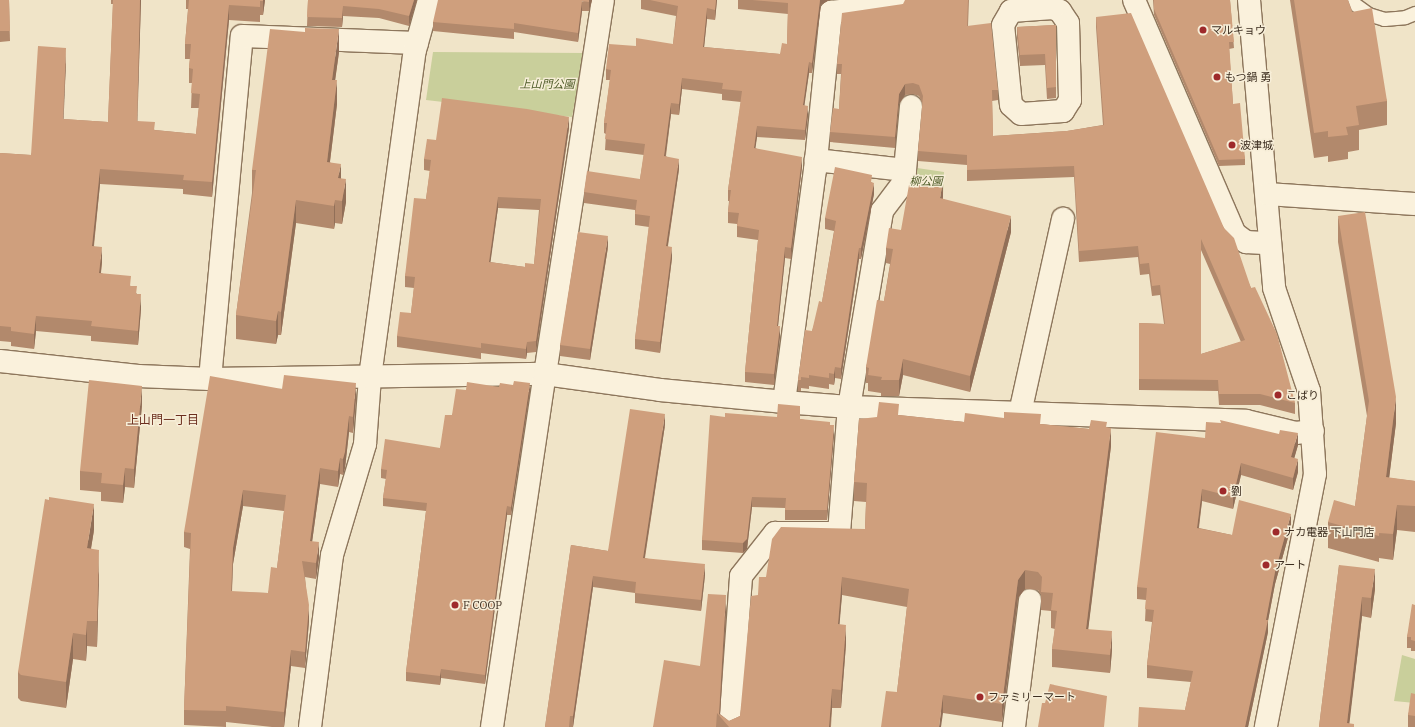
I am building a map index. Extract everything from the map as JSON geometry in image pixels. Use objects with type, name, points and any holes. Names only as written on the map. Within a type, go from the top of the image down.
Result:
[{"type":"street","points":[[310,727],[332,555],[365,444],[370,377],[417,43],[429,0]]},
{"type":"street","points":[[492,727],[603,0]]},
{"type":"street","points":[[784,402],[816,160],[831,12],[895,5],[896,0]]},
{"type":"street","points":[[1134,0],[1235,234],[1246,242],[1268,243]]},
{"type":"street","points":[[1249,0],[1267,194],[1268,243],[1274,288],[1309,392],[1315,474],[1266,727]]},
{"type":"street","points":[[1067,6],[1070,100],[1063,111],[1021,114],[1011,105],[1003,25],[1011,11],[1067,6]]},
{"type":"street","points":[[210,379],[242,36],[417,43]]},
{"type":"street","points":[[730,727],[741,576],[775,533],[839,533],[848,407],[882,211],[903,183],[911,106]]},
{"type":"street","points":[[816,160],[905,170]]},
{"type":"street","points":[[1267,194],[1415,204]]},
{"type":"street","points":[[1020,413],[1063,219]]},
{"type":"street","points":[[0,361],[138,376],[210,379],[545,374],[660,390],[848,407],[1246,421],[1296,433],[1313,431]]},
{"type":"street","points":[[1014,727],[1030,600]]},
{"type":"lane","points":[[1349,0],[1368,14],[1384,19],[1405,17],[1415,12]]},
{"type":"green space","name":"上山門公園","points":[[433,52],[584,53],[572,117],[426,100]]},
{"type":"green space","name":"柳公園","points":[[897,165],[944,172],[943,195],[893,187]]},
{"type":"green space","points":[[1402,655],[1415,659],[1415,703],[1394,701]]},
{"type":"building","points":[[0,0],[9,0],[10,31],[0,31]]},
{"type":"building","points":[[113,0],[140,0],[137,121],[155,122],[154,130],[196,134],[200,94],[191,93],[193,69],[189,68],[191,44],[185,44],[189,0],[263,1],[260,1],[260,7],[229,5],[212,182],[183,180],[184,175],[100,169],[92,246],[102,247],[99,273],[131,276],[130,286],[137,286],[136,294],[141,294],[138,331],[91,326],[92,321],[36,316],[34,334],[11,331],[11,327],[0,326],[0,153],[31,155],[38,46],[66,48],[63,119],[108,122]]},
{"type":"building","points":[[308,0],[414,0],[409,16],[379,9],[343,6],[342,18],[307,17]]},
{"type":"building","points":[[438,0],[589,0],[589,2],[582,1],[578,33],[514,23],[514,29],[433,22]]},
{"type":"building","points":[[650,0],[716,0],[715,10],[707,8],[703,47],[780,54],[782,43],[787,44],[788,3],[752,0],[820,0],[812,63],[809,62],[803,105],[808,106],[805,130],[757,126],[754,148],[802,157],[791,248],[785,247],[777,326],[780,326],[774,374],[745,372],[759,230],[737,226],[739,213],[728,212],[731,190],[728,190],[742,91],[722,89],[723,83],[682,78],[679,104],[671,103],[664,156],[679,159],[666,246],[672,247],[660,342],[635,339],[650,216],[635,214],[637,200],[584,192],[587,171],[640,179],[645,144],[605,139],[607,123],[604,123],[611,70],[606,69],[609,44],[636,46],[636,38],[673,44],[678,6]]},
{"type":"building","points":[[905,0],[968,0],[967,26],[991,23],[998,90],[992,90],[993,136],[1067,131],[1104,125],[1096,17],[1131,13],[1224,228],[1234,238],[1251,288],[1255,287],[1277,334],[1295,403],[1260,394],[1219,394],[1218,380],[1139,379],[1139,323],[1165,324],[1160,285],[1152,286],[1149,263],[1140,264],[1138,246],[1079,251],[1074,166],[967,170],[967,155],[918,151],[923,96],[919,85],[913,83],[905,84],[899,94],[895,137],[830,132],[833,108],[839,109],[842,64],[837,64],[842,13],[903,4]],"holes":[[[1201,239],[1245,340],[1201,354]]]},
{"type":"building","points":[[1154,0],[1230,0],[1234,42],[1229,42],[1233,104],[1240,103],[1245,159],[1219,160],[1154,9]]},
{"type":"building","points":[[1294,0],[1348,0],[1352,12],[1372,8],[1387,101],[1356,106],[1359,125],[1346,127],[1348,135],[1328,137],[1328,131],[1314,133]]},
{"type":"building","points":[[1056,25],[1056,87],[1047,88],[1045,54],[1020,55],[1017,27]]},
{"type":"building","points":[[305,28],[339,29],[332,80],[337,80],[327,162],[341,164],[338,178],[346,179],[342,201],[335,200],[334,206],[296,200],[281,312],[278,311],[276,321],[236,315],[256,170],[252,170],[270,29],[305,32]]},
{"type":"building","points":[[442,98],[527,109],[569,117],[536,341],[527,342],[526,349],[481,343],[481,348],[397,336],[400,312],[411,313],[415,277],[405,276],[414,198],[426,199],[431,160],[424,159],[427,139],[436,140]],"holes":[[[498,197],[541,199],[534,264],[525,263],[525,267],[489,262]]]},
{"type":"building","points":[[835,167],[872,175],[871,182],[874,183],[861,248],[859,248],[841,368],[835,367],[834,374],[829,373],[829,378],[809,375],[809,378],[801,377],[801,380],[798,380],[805,330],[812,331],[819,301],[822,302],[836,221],[825,218]]},
{"type":"building","points":[[918,177],[943,181],[940,198],[1011,216],[970,376],[903,359],[899,380],[881,380],[882,377],[868,375],[869,368],[866,367],[877,300],[884,301],[893,249],[886,248],[889,228],[901,230],[909,185],[916,186]]},
{"type":"building","points":[[1365,212],[1396,397],[1386,477],[1415,481],[1415,506],[1397,505],[1393,534],[1379,533],[1379,536],[1328,522],[1334,500],[1355,506],[1369,401],[1338,216]]},
{"type":"building","points":[[578,232],[608,236],[590,349],[560,345]]},
{"type":"building","points":[[284,375],[356,383],[353,417],[349,416],[345,452],[343,459],[340,458],[338,471],[320,468],[310,541],[319,542],[316,563],[302,561],[309,605],[305,652],[291,650],[284,712],[226,706],[226,711],[184,710],[191,533],[184,532],[210,376],[282,389]],"holes":[[[243,490],[286,495],[277,568],[271,567],[268,593],[231,591],[233,548]]]},
{"type":"building","points":[[89,380],[142,386],[134,469],[125,468],[123,485],[101,483],[102,473],[80,471]]},
{"type":"building","points":[[514,381],[530,383],[511,507],[507,506],[485,675],[441,669],[440,676],[406,672],[427,503],[383,498],[387,470],[381,469],[385,439],[440,448],[445,415],[452,415],[456,389],[466,390],[467,382],[499,387],[500,383],[513,385]]},
{"type":"building","points":[[879,402],[899,404],[898,415],[964,422],[965,413],[1004,418],[1004,412],[1041,414],[1040,424],[1089,429],[1091,420],[1107,422],[1106,427],[1111,428],[1086,629],[1112,631],[1110,655],[1052,649],[1057,611],[1051,610],[1053,593],[1041,592],[1042,577],[1038,572],[1025,570],[1018,580],[1002,704],[943,695],[939,727],[881,727],[886,691],[897,692],[909,589],[842,577],[838,624],[846,625],[841,690],[832,689],[829,727],[729,727],[717,713],[716,727],[653,727],[664,660],[700,666],[708,594],[726,595],[719,714],[729,721],[740,716],[751,596],[758,595],[759,577],[766,577],[772,539],[781,527],[865,529],[867,483],[854,482],[859,419],[877,417]]},
{"type":"building","points":[[778,404],[800,406],[800,419],[830,422],[830,425],[834,425],[827,510],[785,510],[786,498],[752,497],[747,539],[743,543],[702,540],[710,415],[725,417],[725,413],[777,417]]},
{"type":"building","points":[[630,409],[665,414],[643,558],[705,564],[701,600],[635,593],[636,582],[593,576],[573,716],[570,716],[569,727],[545,727],[571,545],[608,551]]},
{"type":"building","points":[[1220,420],[1279,434],[1280,430],[1298,433],[1291,457],[1298,459],[1293,478],[1241,463],[1233,497],[1202,489],[1197,528],[1232,535],[1239,500],[1291,514],[1275,572],[1266,620],[1268,620],[1245,727],[1138,727],[1139,707],[1185,710],[1193,671],[1147,665],[1154,610],[1145,609],[1147,588],[1137,587],[1156,432],[1205,438],[1206,422],[1221,423]]},
{"type":"building","points":[[49,497],[94,504],[87,548],[99,550],[97,621],[87,621],[86,635],[73,633],[66,682],[21,675],[18,672],[45,499],[49,500]]},
{"type":"building","points":[[1339,565],[1375,569],[1371,598],[1362,597],[1347,723],[1354,724],[1354,727],[1319,727]]},
{"type":"building","points":[[1412,604],[1415,605],[1415,641],[1411,640],[1411,637],[1407,637]]},
{"type":"building","points":[[1050,684],[1107,696],[1104,727],[1038,727],[1042,703],[1045,703]]},
{"type":"building","points":[[1411,693],[1415,694],[1415,716],[1408,715]]},
{"type":"place","name":"マルキョウ","points":[[1203,30]]},
{"type":"place","name":"もつ鍋 勇","points":[[1217,77]]},
{"type":"place","name":"波津城","points":[[1232,145]]},
{"type":"place","name":"こばり","points":[[1278,395]]},
{"type":"place","name":"劉","points":[[1223,491]]},
{"type":"place","name":"ナカ電器 下山門店","points":[[1276,532]]},
{"type":"place","name":"アート","points":[[1266,565]]},
{"type":"place","name":"F COOP","points":[[455,605]]},
{"type":"place","name":"ファミリーマート","points":[[980,697]]},
{"type":"district","name":"上山門一丁目","points":[[163,420]]}]
